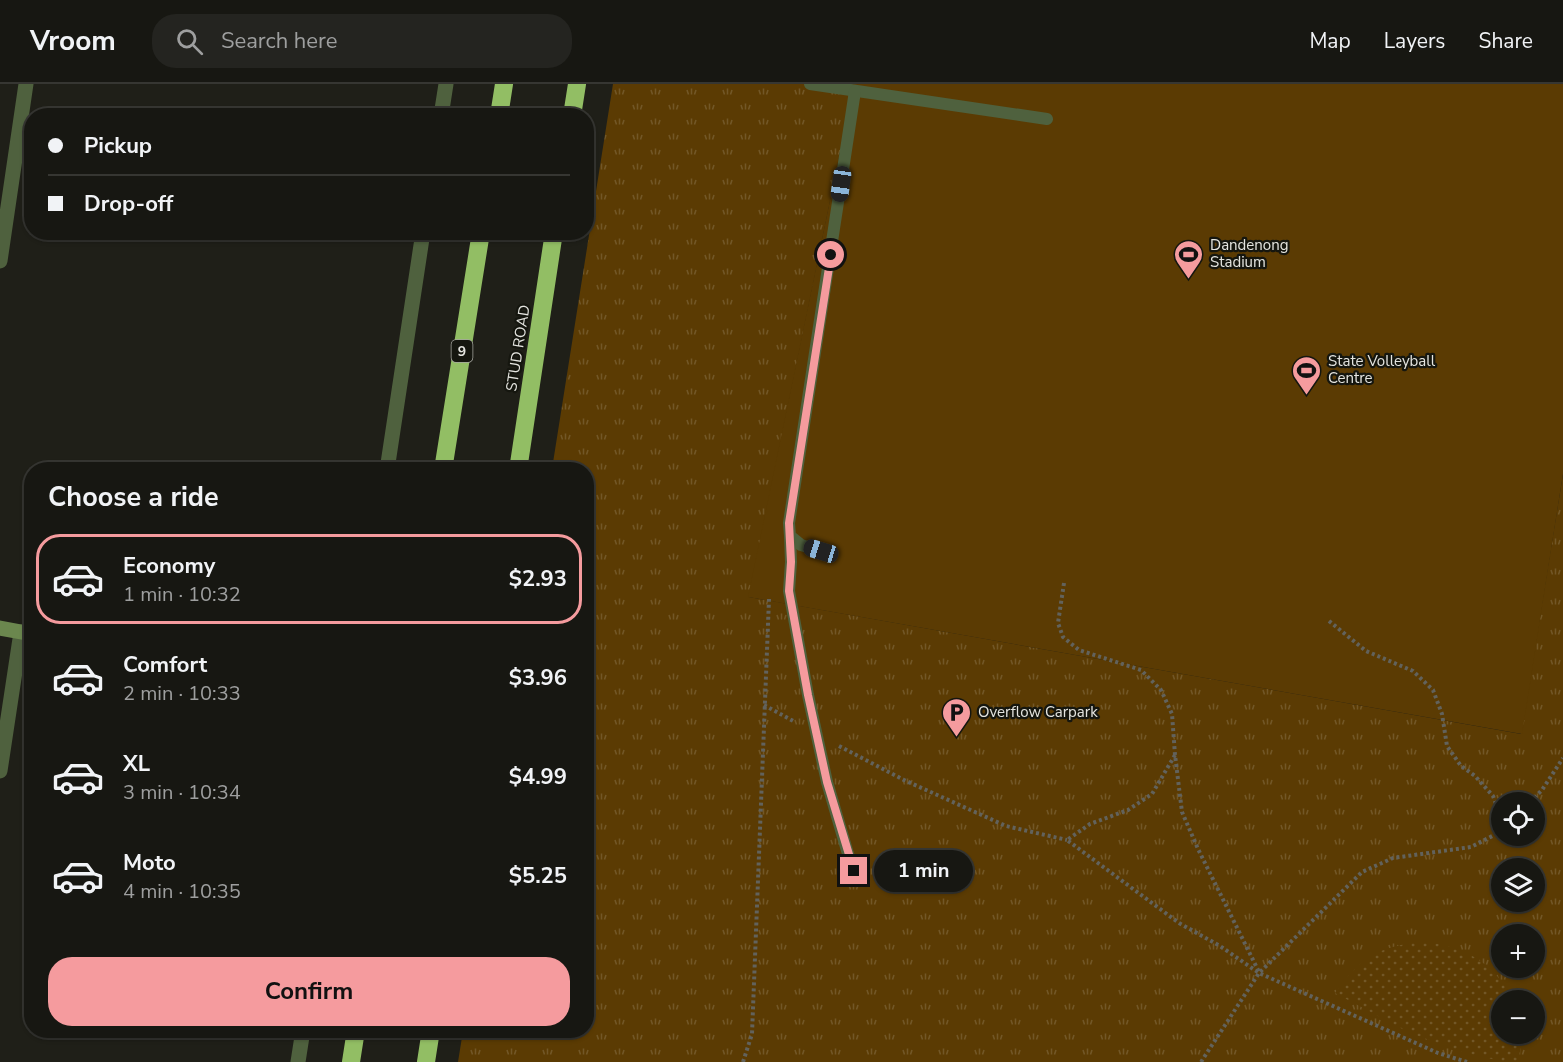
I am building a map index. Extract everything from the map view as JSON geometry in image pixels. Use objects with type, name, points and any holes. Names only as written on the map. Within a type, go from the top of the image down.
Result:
[{"type":"highway","points":[[500,108],[504,84]]},
{"type":"highway","points":[[573,108],[577,84]]},
{"type":"highway","name":"9","points":[[443,462],[480,240]]},
{"type":"highway","name":"STUD ROAD","points":[[519,462],[553,240]]},
{"type":"highway","points":[[351,1062],[355,1038]]},
{"type":"highway","points":[[426,1062],[430,1038]]},
{"type":"street","points":[[0,261],[26,84]]},
{"type":"street","points":[[442,108],[446,84]]},
{"type":"street","points":[[388,462],[422,240]]},
{"type":"street","points":[[0,628],[24,633]]},
{"type":"street","points":[[0,771],[24,644]]},
{"type":"street","points":[[298,1062],[302,1038]]},
{"type":"lane","points":[[810,84],[1047,119]]},
{"type":"lane","points":[[854,871],[827,782],[808,695],[789,591],[791,562],[789,523],[855,91]]},
{"type":"lane","points":[[790,536],[801,545],[821,551]]},
{"type":"path","points":[[1064,583],[1058,623],[1064,637],[1079,650],[1141,670],[1161,690],[1172,714],[1182,812],[1259,973]]},
{"type":"path","points":[[743,1062],[752,1035],[769,590]]},
{"type":"path","points":[[1329,621],[1366,651],[1413,671],[1433,690],[1442,714],[1447,746],[1461,766],[1475,776],[1491,794]]},
{"type":"path","points":[[764,705],[903,780],[1006,826],[1067,840],[1179,923],[1220,946],[1259,973],[1438,1053],[1467,1062]]},
{"type":"path","points":[[1067,840],[1090,824],[1128,810],[1152,794],[1175,755]]},
{"type":"path","points":[[1540,792],[1563,758]]},
{"type":"path","points":[[1201,1062],[1259,973],[1362,872],[1393,858],[1471,847],[1491,837]]},
{"type":"green space","points":[[613,84],[854,84],[749,597],[1521,734],[1563,474],[1563,1062],[458,1062],[462,1038],[594,1038],[594,462],[553,462],[588,240],[594,240],[594,204]]},
{"type":"green space","name":"Dandenong Stadium","points":[[854,84],[1563,84],[1563,474],[1522,734],[748,597]]},
{"type":"green space","points":[[1419,942],[1448,946],[1474,957],[1491,970],[1491,978],[1498,978],[1507,990],[1491,990],[1491,1044],[1520,1044],[1518,1062],[1505,1062],[1466,1053],[1410,1033],[1335,993],[1361,963],[1381,951]]},
{"type":"place","name":"Dandenong Stadium","points":[[1189,280]]},
{"type":"place","name":"State Volleyball Centre","points":[[1307,396]]},
{"type":"place","name":"Overflow Carpark","points":[[957,738]]},
{"type":"route","points":[[831,255],[789,523],[791,562],[789,591],[827,782],[854,871]]}]
